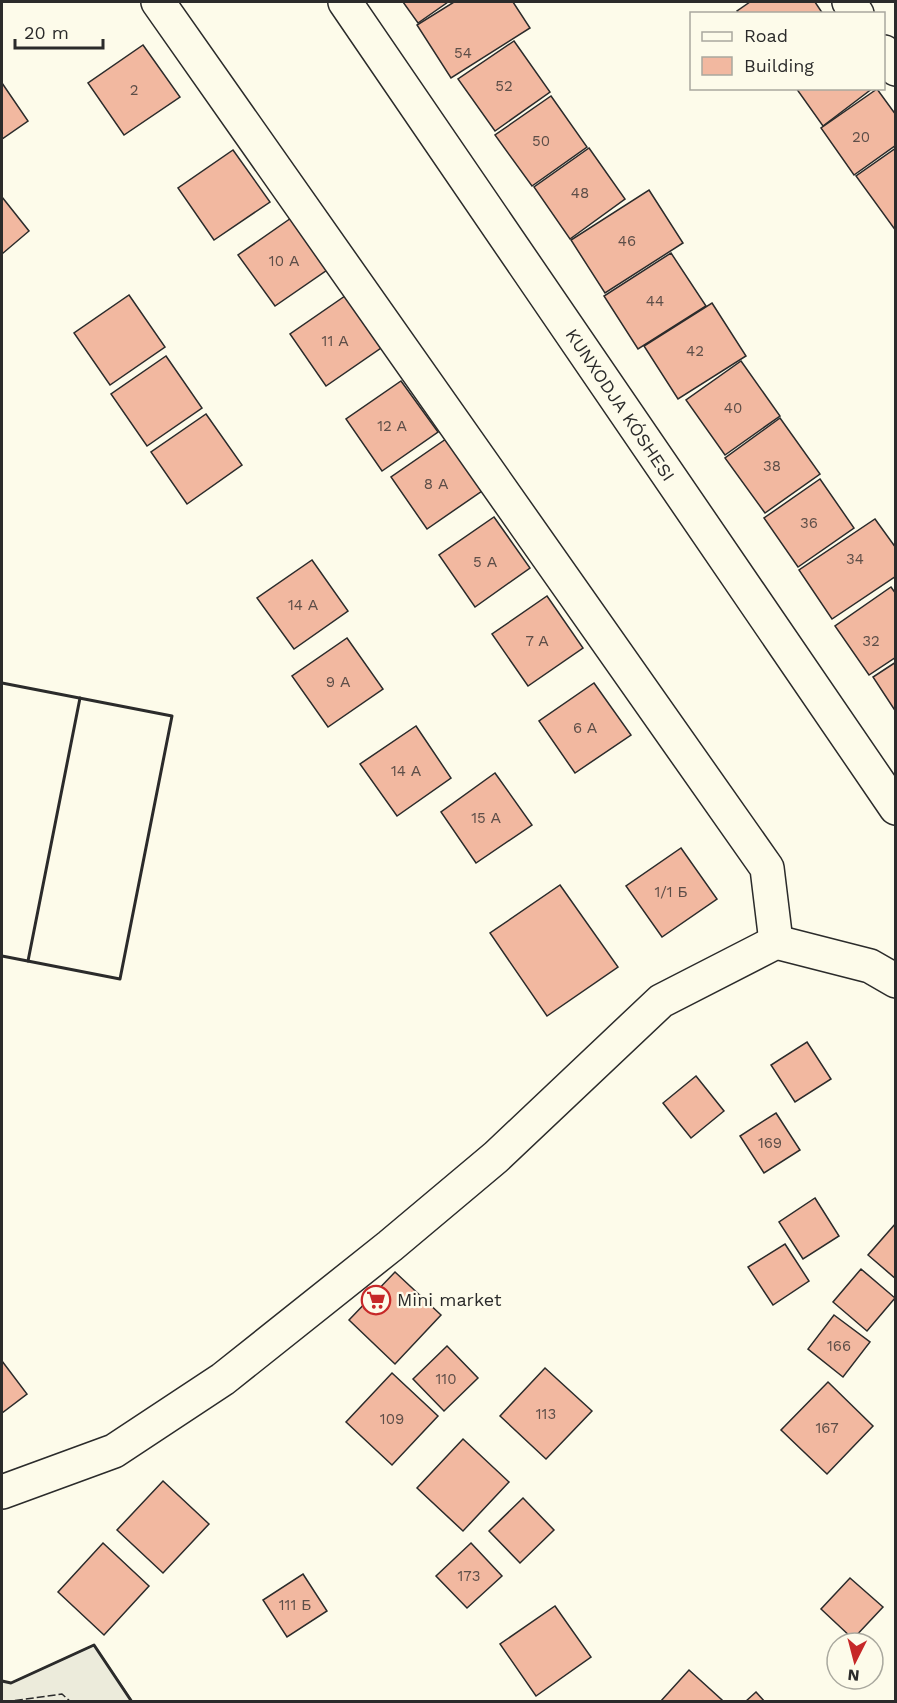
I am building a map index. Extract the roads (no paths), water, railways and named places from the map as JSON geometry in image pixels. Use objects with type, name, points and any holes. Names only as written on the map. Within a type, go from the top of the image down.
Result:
[{"type":"street","points":[[158,2],[767,868],[776,942]]},
{"type":"street","name":"KUNXODJA KÓSHESI","points":[[345,2],[896,808]]},
{"type":"street","points":[[885,53],[896,69]]},
{"type":"street","points":[[2,1492],[114,1451],[223,1379],[390,1246],[496,1157],[661,1001],[776,942],[870,966],[896,981]]},
{"type":"place","name":"Mini market","points":[[376,1300]]}]
